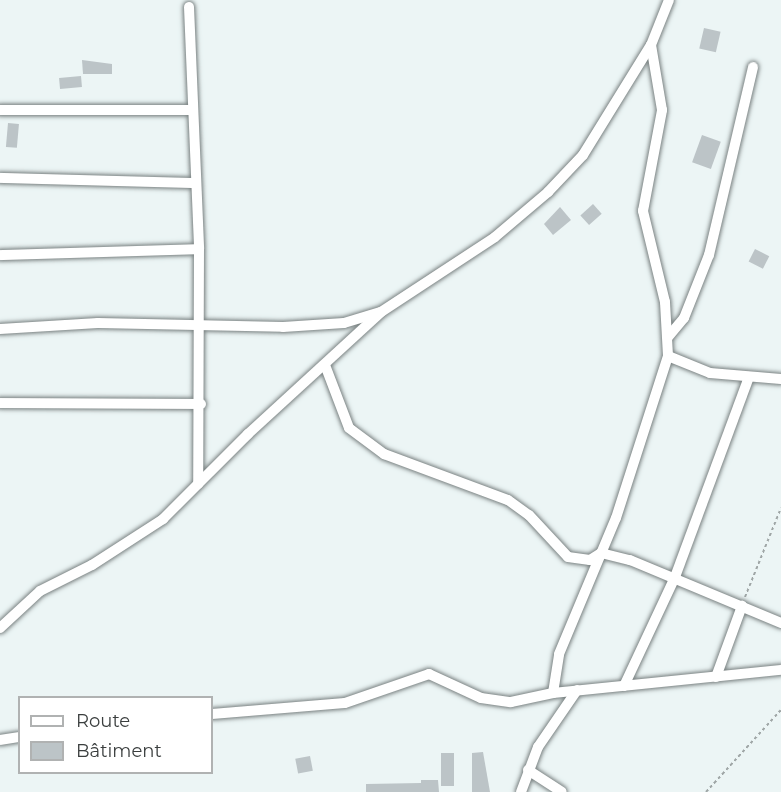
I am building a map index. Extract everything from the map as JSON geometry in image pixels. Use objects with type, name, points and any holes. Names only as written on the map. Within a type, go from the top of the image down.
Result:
[{"type":"street","points":[[0,628],[40,591],[92,565],[163,519],[381,312],[495,237],[563,178],[592,141],[651,45],[669,0]]},
{"type":"street","points":[[189,7],[199,249],[201,404],[198,484]]},
{"type":"street","points":[[553,693],[559,654],[637,458],[643,430],[668,356],[668,337],[660,274],[643,211],[662,110],[651,45]]},
{"type":"street","points":[[668,337],[684,318],[709,255],[753,67]]},
{"type":"street","points":[[0,110],[193,110]]},
{"type":"street","points":[[0,178],[196,183]]},
{"type":"street","points":[[0,255],[199,249]]},
{"type":"street","points":[[0,329],[98,324],[199,326],[344,323],[381,312]]},
{"type":"street","points":[[668,356],[710,372],[781,379]]},
{"type":"street","points":[[325,365],[349,428],[368,445],[420,470],[508,500],[529,515],[568,557],[590,560],[601,553]]},
{"type":"street","points":[[624,686],[675,577],[749,377]]},
{"type":"street","points":[[0,403],[201,404]]},
{"type":"street","points":[[601,553],[675,577],[781,623]]},
{"type":"street","points":[[716,677],[742,606]]},
{"type":"street","points":[[213,714],[345,703],[429,674],[495,701],[511,702],[578,690],[781,670]]},
{"type":"street","points":[[521,792],[538,747],[578,690]]},
{"type":"street","points":[[0,740],[18,737]]},
{"type":"street","points":[[528,770],[562,792]]},
{"type":"path","points":[[742,606],[781,507]]},
{"type":"path","points":[[706,792],[781,710]]},
{"type":"building","points":[[704,28],[721,32],[716,52],[699,48]]},
{"type":"building","points":[[82,60],[112,64],[112,74],[83,74]]},
{"type":"building","points":[[81,76],[82,87],[60,89],[59,78]]},
{"type":"building","points":[[8,123],[19,124],[17,148],[6,147]]},
{"type":"building","points":[[702,135],[721,142],[711,169],[692,162]]},
{"type":"building","points":[[593,204],[602,214],[589,225],[580,215]]},
{"type":"building","points":[[560,207],[571,220],[553,235],[544,224]]},
{"type":"building","points":[[755,249],[769,256],[763,269],[749,261]]},
{"type":"building","points":[[483,752],[490,792],[472,792],[472,753]]},
{"type":"building","points":[[441,753],[454,753],[454,786],[441,786]]},
{"type":"building","points":[[310,756],[313,771],[298,774],[295,759]]},
{"type":"building","points":[[421,780],[438,780],[439,792],[366,792],[366,784],[421,783]]}]
